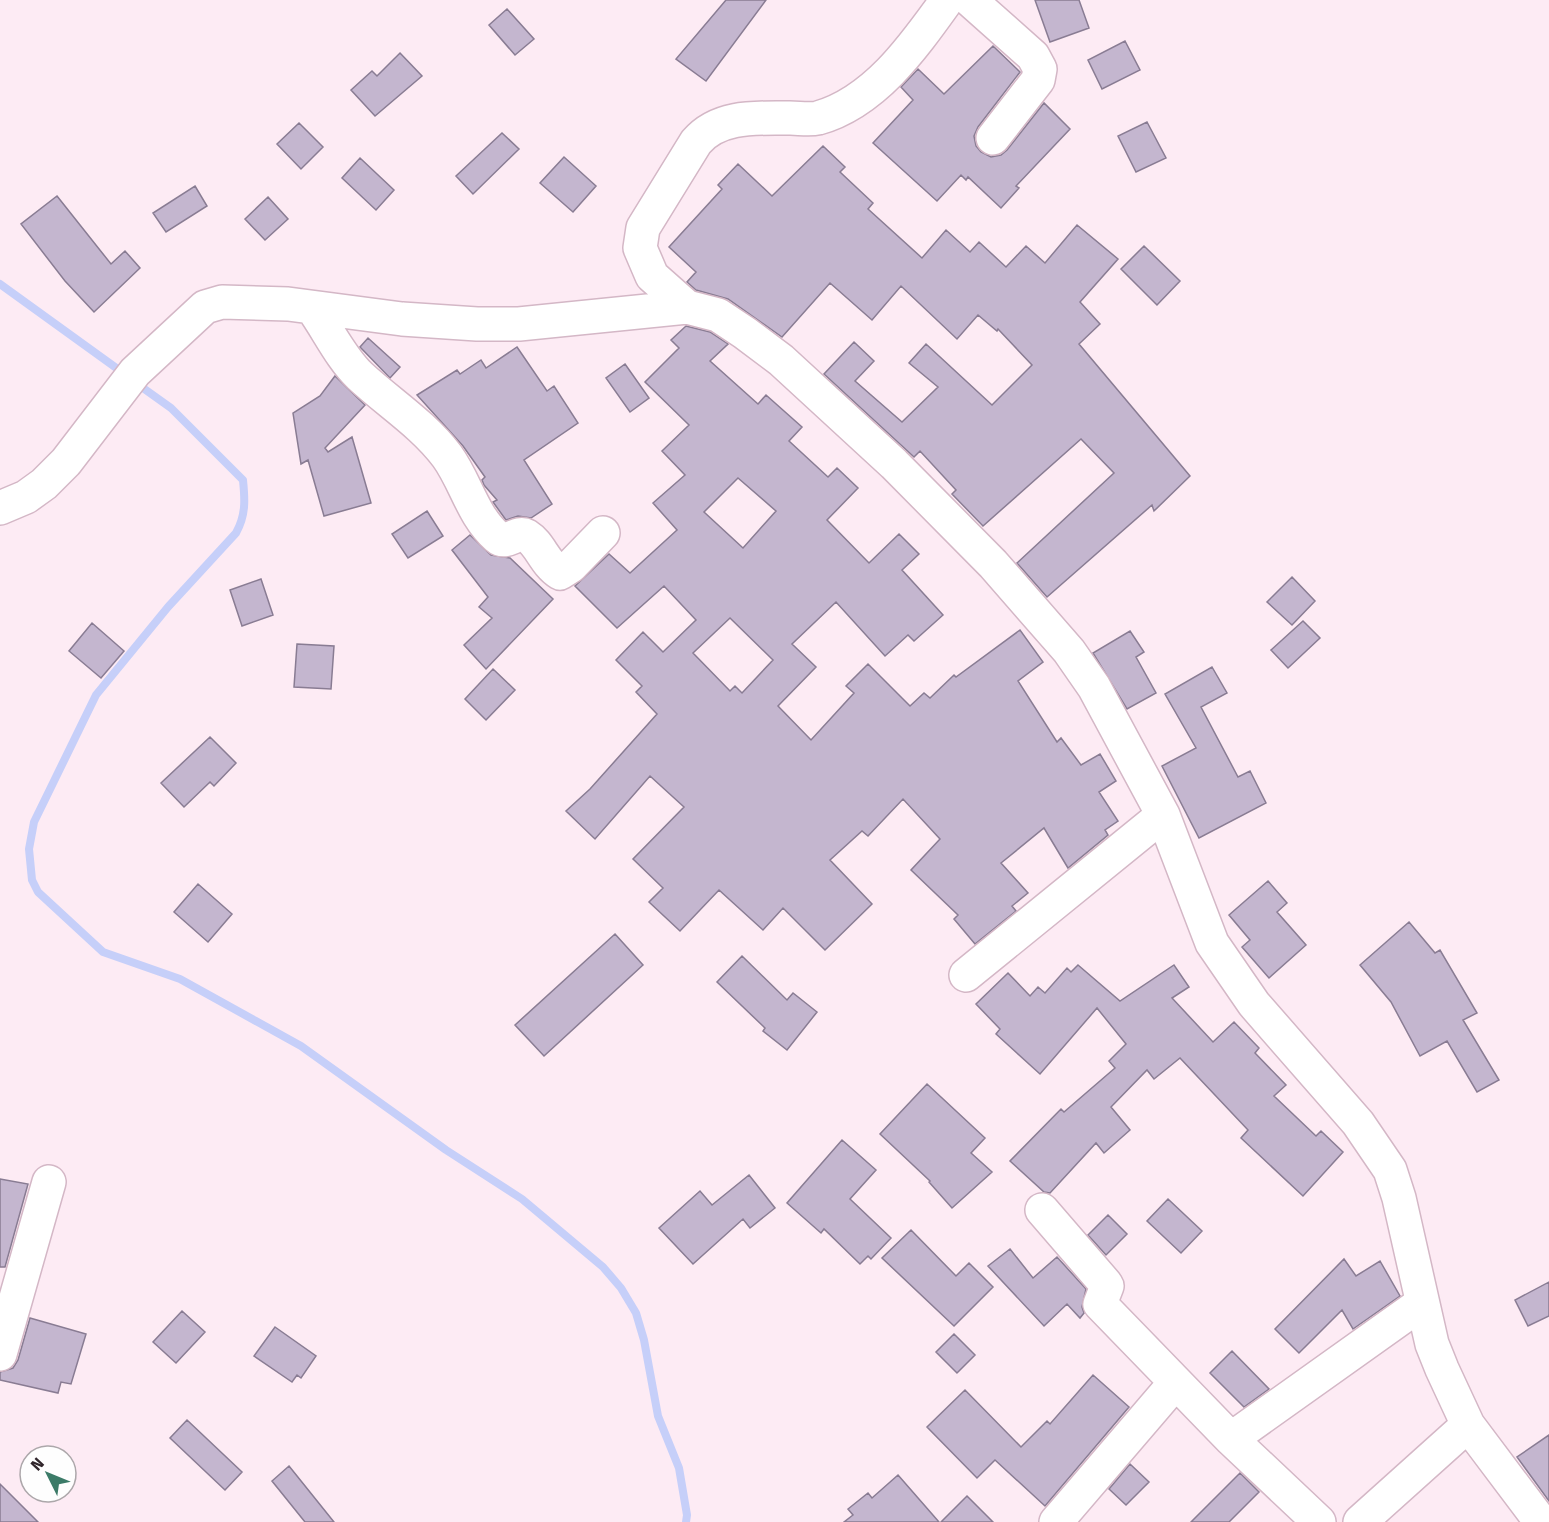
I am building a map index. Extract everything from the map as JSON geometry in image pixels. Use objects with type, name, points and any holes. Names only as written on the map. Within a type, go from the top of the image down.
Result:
[{"type":"street","points":[[687,307],[652,276],[640,248],[643,228],[705,131],[720,124],[744,120],[815,118],[843,108],[872,90],[947,0]]},
{"type":"street","points":[[970,0],[1033,56],[1040,69],[1038,81],[993,138]]},
{"type":"street","points":[[0,508],[26,497],[44,484],[66,462],[127,382],[205,306],[222,302],[288,304],[313,309],[477,324],[519,324],[687,307],[718,315],[781,360],[894,464],[993,564],[1069,651],[1094,687],[1163,815],[1212,943],[1254,1005],[1358,1123],[1390,1170],[1422,1304],[1442,1369],[1468,1425],[1541,1522]]},
{"type":"street","points":[[313,309],[358,374],[404,412],[447,455],[478,515],[498,538],[506,540],[520,534],[526,536],[546,561],[560,573],[571,566],[603,533]]},
{"type":"street","points":[[966,975],[1163,815]]},
{"type":"street","points":[[0,1354],[49,1182]]},
{"type":"street","points":[[1041,1210],[1106,1283],[1100,1304],[1231,1439],[1319,1522]]},
{"type":"street","points":[[1231,1439],[1422,1304]]},
{"type":"street","points":[[1056,1522],[1175,1383]]},
{"type":"street","points":[[1360,1522],[1468,1425]]},
{"type":"building","points":[[726,0],[766,0],[706,81],[676,59]]},
{"type":"building","points":[[1035,0],[1079,0],[1089,28],[1050,42]]},
{"type":"building","points":[[507,9],[534,39],[515,55],[489,25]]},
{"type":"building","points":[[1125,41],[1140,70],[1102,89],[1088,60]]},
{"type":"building","points":[[993,46],[1020,72],[978,127],[974,136],[976,146],[981,152],[991,157],[1001,155],[1044,103],[1070,129],[1016,186],[1019,188],[1001,208],[968,177],[966,180],[961,175],[937,201],[873,143],[913,100],[901,87],[918,69],[944,94]]},
{"type":"building","points":[[400,53],[422,76],[375,116],[351,90],[372,71],[377,76]]},
{"type":"building","points":[[1147,122],[1166,158],[1136,172],[1118,136]]},
{"type":"building","points":[[299,123],[323,147],[301,169],[277,144]]},
{"type":"building","points":[[502,133],[519,149],[473,194],[456,176]]},
{"type":"building","points":[[823,146],[845,167],[840,172],[873,203],[868,209],[922,258],[946,230],[970,252],[979,242],[1006,267],[1026,246],[1045,263],[1077,225],[1118,259],[1080,302],[1100,324],[1079,344],[1190,476],[1154,511],[1152,505],[1047,597],[1017,563],[1114,473],[1081,439],[983,526],[952,494],[956,490],[920,451],[914,457],[824,374],[854,342],[874,361],[855,381],[902,422],[938,387],[909,363],[926,344],[992,405],[1032,365],[998,329],[997,331],[978,315],[957,339],[901,286],[872,320],[830,283],[782,337],[728,299],[696,290],[687,282],[696,272],[669,247],[722,189],[718,185],[738,164],[772,196]]},
{"type":"building","points":[[564,157],[596,186],[573,212],[540,183]]},
{"type":"building","points":[[360,158],[394,190],[376,210],[342,178]]},
{"type":"building","points":[[195,186],[207,206],[166,232],[153,213]]},
{"type":"building","points":[[57,196],[111,264],[125,251],[140,268],[94,312],[65,281],[21,224]]},
{"type":"building","points":[[268,197],[288,219],[265,240],[245,219]]},
{"type":"building","points":[[1144,246],[1180,281],[1157,305],[1121,269]]},
{"type":"building","points":[[686,326],[710,332],[728,344],[710,361],[758,404],[766,395],[802,427],[789,441],[828,477],[837,468],[858,488],[827,520],[869,563],[899,534],[919,554],[902,570],[943,615],[914,641],[908,635],[885,656],[836,602],[792,644],[816,667],[778,706],[811,740],[854,693],[846,686],[868,664],[910,706],[924,693],[930,698],[954,675],[956,677],[1020,630],[1043,662],[1018,681],[1057,742],[1061,738],[1081,765],[1100,754],[1116,781],[1099,792],[1118,821],[1105,830],[1108,835],[1068,868],[1044,828],[1001,863],[1028,893],[1012,906],[1016,911],[975,944],[954,919],[958,915],[911,870],[940,839],[903,799],[868,836],[862,831],[830,860],[872,904],[825,950],[783,908],[763,930],[719,890],[680,931],[649,902],[663,888],[633,859],[684,807],[650,776],[595,839],[566,811],[590,789],[657,714],[636,692],[642,686],[616,660],[643,632],[663,652],[696,620],[664,586],[617,628],[575,586],[609,554],[630,573],[677,530],[653,503],[685,475],[662,451],[689,425],[645,382],[679,348],[671,340]],"holes":[[[738,478],[776,511],[743,548],[704,512]],[[730,618],[773,660],[742,693],[735,686],[730,691],[693,653]]]},
{"type":"building","points":[[368,338],[400,367],[390,378],[360,347]]},
{"type":"building","points":[[517,347],[547,391],[554,386],[578,423],[524,460],[552,504],[531,518],[518,516],[506,520],[493,502],[497,500],[484,485],[482,480],[485,477],[463,446],[417,395],[457,370],[460,374],[481,360],[486,368]]},
{"type":"building","points":[[625,364],[649,398],[630,412],[606,378]]},
{"type":"building","points":[[335,376],[365,405],[325,448],[328,452],[352,437],[371,503],[324,516],[308,460],[301,464],[293,413],[320,396]]},
{"type":"building","points":[[427,511],[443,536],[408,558],[392,534]]},
{"type":"building","points":[[470,535],[491,555],[510,558],[553,599],[486,669],[464,645],[492,618],[479,607],[488,597],[452,550]]},
{"type":"building","points":[[1292,577],[1315,601],[1292,625],[1267,602]]},
{"type":"building","points":[[261,579],[273,615],[242,626],[230,590]]},
{"type":"building","points":[[1303,621],[1320,638],[1288,668],[1271,650]]},
{"type":"building","points":[[92,623],[124,651],[101,678],[69,651]]},
{"type":"building","points":[[1130,631],[1144,652],[1136,657],[1156,693],[1127,709],[1093,653]]},
{"type":"building","points":[[297,644],[334,646],[331,689],[294,687]]},
{"type":"building","points":[[1212,667],[1227,693],[1201,707],[1238,777],[1250,771],[1266,803],[1199,838],[1162,766],[1196,748],[1165,694]]},
{"type":"building","points":[[493,669],[515,690],[486,720],[465,699]]},
{"type":"building","points":[[210,737],[236,763],[214,786],[210,782],[184,807],[161,783]]},
{"type":"building","points":[[1268,881],[1287,903],[1277,912],[1306,945],[1269,978],[1242,947],[1250,940],[1229,915]]},
{"type":"building","points":[[198,884],[232,914],[208,942],[174,912]]},
{"type":"building","points":[[1409,922],[1435,953],[1440,950],[1477,1013],[1463,1020],[1499,1080],[1477,1092],[1447,1041],[1420,1056],[1391,1002],[1360,965]]},
{"type":"building","points":[[615,934],[643,965],[544,1056],[515,1025]]},
{"type":"building","points":[[742,956],[787,1000],[793,993],[817,1012],[787,1050],[763,1031],[765,1028],[717,982]]},
{"type":"building","points":[[1078,965],[1120,1001],[1174,965],[1189,987],[1172,998],[1213,1042],[1234,1022],[1259,1048],[1255,1053],[1286,1085],[1274,1096],[1316,1136],[1321,1131],[1343,1152],[1303,1196],[1241,1138],[1248,1130],[1180,1058],[1154,1079],[1147,1070],[1111,1107],[1130,1130],[1104,1153],[1096,1143],[1050,1193],[1044,1192],[1010,1161],[1061,1109],[1064,1112],[1115,1068],[1109,1061],[1126,1044],[1097,1008],[1040,1074],[996,1034],[1000,1029],[976,1004],[1008,973],[1030,996],[1038,987],[1045,993],[1067,968],[1071,972]]},
{"type":"building","points":[[927,1084],[985,1138],[971,1153],[992,1172],[952,1208],[930,1181],[880,1134]]},
{"type":"building","points":[[842,1140],[876,1170],[850,1199],[891,1238],[871,1259],[868,1256],[860,1264],[824,1229],[821,1233],[787,1203]]},
{"type":"building","points":[[749,1175],[775,1208],[750,1228],[743,1219],[693,1264],[659,1228],[700,1191],[712,1205]]},
{"type":"building","points":[[0,1179],[28,1184],[5,1267],[0,1267]]},
{"type":"building","points":[[1168,1199],[1202,1231],[1181,1253],[1147,1221]]},
{"type":"building","points":[[1108,1215],[1127,1234],[1106,1255],[1088,1235]]},
{"type":"building","points":[[911,1230],[956,1276],[969,1263],[993,1287],[954,1326],[882,1258]]},
{"type":"building","points":[[1010,1249],[1033,1278],[1057,1257],[1086,1289],[1082,1307],[1084,1313],[1080,1318],[1067,1304],[1044,1326],[988,1266]]},
{"type":"building","points":[[1344,1259],[1356,1276],[1380,1261],[1400,1296],[1353,1329],[1342,1310],[1299,1353],[1275,1329]]},
{"type":"building","points":[[1549,1282],[1549,1316],[1528,1326],[1515,1300]]},
{"type":"building","points":[[182,1311],[205,1332],[176,1363],[153,1342]]},
{"type":"building","points":[[30,1318],[86,1334],[71,1384],[61,1382],[58,1393],[0,1380],[0,1372],[13,1368],[18,1360]]},
{"type":"building","points":[[275,1327],[316,1356],[301,1378],[297,1375],[292,1382],[254,1356]]},
{"type":"building","points":[[954,1334],[975,1355],[957,1373],[936,1352]]},
{"type":"building","points":[[1232,1351],[1269,1389],[1244,1407],[1210,1373]]},
{"type":"building","points":[[1093,1375],[1129,1407],[1045,1506],[995,1460],[977,1478],[927,1427],[965,1390],[1021,1447],[1047,1421],[1050,1424]]},
{"type":"building","points":[[187,1420],[242,1472],[225,1490],[170,1438]]},
{"type":"building","points":[[1549,1435],[1549,1501],[1517,1457]]},
{"type":"building","points":[[1130,1464],[1149,1482],[1126,1505],[1109,1489]]},
{"type":"building","points":[[289,1466],[334,1522],[305,1522],[272,1481]]},
{"type":"building","points":[[1240,1473],[1259,1492],[1229,1522],[1191,1522]]},
{"type":"building","points":[[898,1475],[939,1522],[844,1522],[853,1515],[848,1509],[868,1493],[872,1498]]},
{"type":"building","points":[[0,1484],[38,1522],[0,1522]]},
{"type":"building","points":[[967,1496],[993,1522],[941,1522]]},
{"type":"waterway","points":[[0,284],[126,375]]},
{"type":"waterway","points":[[136,383],[171,408],[243,480],[243,514],[236,533],[168,607],[96,695],[34,822],[29,849],[32,880],[38,892],[103,952],[180,979],[301,1046],[446,1150],[522,1199],[603,1267],[621,1288],[636,1313],[644,1340],[658,1416],[679,1468],[687,1515],[686,1522]]}]
